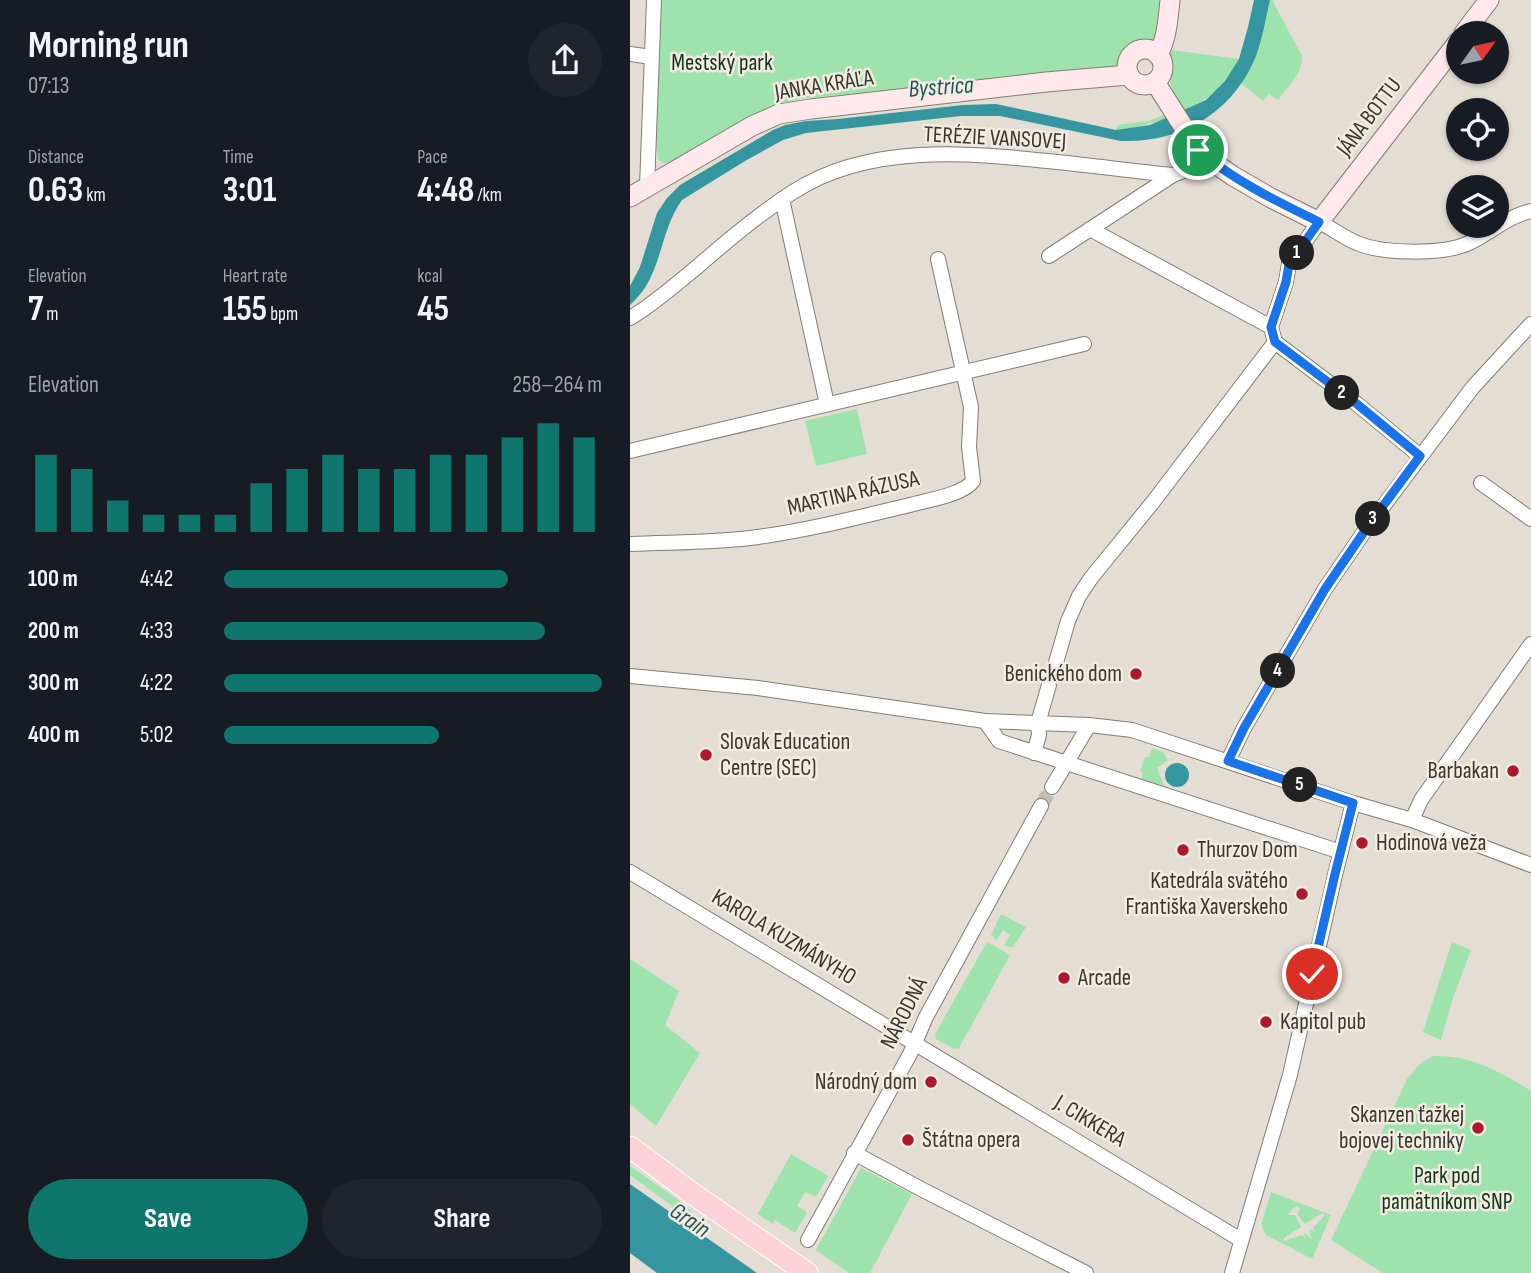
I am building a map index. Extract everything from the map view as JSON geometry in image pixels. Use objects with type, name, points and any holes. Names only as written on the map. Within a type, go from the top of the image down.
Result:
[{"type":"main road","points":[[630,1147],[800,1268]]},
{"type":"street","points":[[648,187],[653,0]]},
{"type":"street","points":[[1158,55],[1164,40],[1170,0]]},
{"type":"street","points":[[1473,21],[1489,0]]},
{"type":"street","points":[[1149,50],[1158,55],[1163,69],[1159,78],[1146,85],[1136,83],[1129,75],[1128,64],[1133,54],[1149,50]]},
{"type":"street","points":[[630,54],[651,57]]},
{"type":"street","name":"JÁNA BOTTU","points":[[1319,222],[1446,58]]},
{"type":"street","name":"JANKA KRÁĽA","points":[[630,197],[752,125],[779,114],[963,91],[1129,75]]},
{"type":"street","points":[[1155,82],[1204,156],[1262,193],[1357,243],[1379,249],[1432,251],[1459,247],[1511,218],[1531,211]]},
{"type":"street","name":"TERÉZIE VANSOVEJ","points":[[630,318],[650,306],[743,228],[782,200],[817,178],[865,162],[957,153],[1173,175]]},
{"type":"street","points":[[1049,256],[1173,175],[1200,163],[1204,156]]},
{"type":"street","points":[[782,200],[827,404]]},
{"type":"street","points":[[1319,222],[1289,264],[1271,327],[1275,342],[1420,456]]},
{"type":"street","points":[[1090,229],[1271,327]]},
{"type":"street","name":"MARTINA RÁZUSA","points":[[630,544],[756,537],[825,525],[968,488],[974,481],[969,447],[971,410],[938,259]]},
{"type":"street","points":[[1228,761],[1244,728],[1325,589],[1366,529],[1473,387],[1531,324]]},
{"type":"street","points":[[1055,666],[1068,621],[1091,578],[1153,502],[1275,342]]},
{"type":"street","points":[[630,451],[1084,344]]},
{"type":"street","points":[[1481,483],[1531,519]]},
{"type":"street","points":[[1412,820],[1421,800],[1531,644]]},
{"type":"street","points":[[630,676],[758,688],[985,721],[1089,725],[1132,730],[1412,820],[1531,865]]},
{"type":"street","points":[[1034,753],[1040,735],[1038,723],[1049,685]]},
{"type":"street","points":[[985,721],[999,741],[1341,852]]},
{"type":"street","points":[[1052,787],[1089,725]]},
{"type":"street","points":[[1232,1273],[1290,1074],[1353,803]]},
{"type":"street","name":"NÁRODNÁ","points":[[808,1240],[1041,806]]},
{"type":"street","name":"KAROLA KUZMÁNYHO","points":[[630,872],[915,1042]]},
{"type":"street","name":"J. CIKKERA","points":[[915,1042],[1241,1240]]},
{"type":"street","points":[[855,1153],[1086,1273]]},
{"type":"green space","name":"Mestský park","points":[[660,0],[1162,0],[1155,39],[1135,49],[1114,67],[807,98],[783,103],[764,110],[677,161],[663,163],[658,159],[656,143]]},
{"type":"green space","points":[[1270,0],[1302,56],[1302,62],[1294,80],[1278,100],[1269,94],[1263,101],[1241,83],[1256,54]]},
{"type":"green space","points":[[1171,50],[1239,59],[1220,87],[1196,105],[1153,123],[1116,130],[1117,125],[1149,121],[1180,108],[1170,80]]},
{"type":"green space","points":[[857,409],[867,454],[816,466],[805,421]]},
{"type":"green space","points":[[1152,748],[1163,752],[1168,760],[1157,768],[1165,789],[1141,782],[1143,773],[1140,771]]},
{"type":"green space","points":[[1001,914],[1026,927],[1013,947],[1004,945],[1010,935],[1003,930],[997,940],[991,935]]},
{"type":"green space","points":[[987,942],[1009,956],[959,1048],[954,1049],[936,1039],[935,1034]]},
{"type":"green space","points":[[1452,942],[1471,950],[1441,1040],[1423,1032]]},
{"type":"green space","points":[[630,959],[679,991],[665,1025],[700,1053],[656,1126],[630,1104]]},
{"type":"green space","name":"Park pod pamätníkom SNP","points":[[1434,1056],[1461,1058],[1473,1062],[1497,1071],[1531,1091],[1531,1273],[1383,1273],[1331,1240],[1407,1079],[1422,1062]]},
{"type":"green space","points":[[791,1154],[828,1176],[816,1197],[805,1192],[797,1206],[807,1212],[795,1233],[775,1220],[773,1224],[758,1214]]},
{"type":"green space","points":[[630,1166],[684,1204],[704,1225],[694,1222],[630,1175]]},
{"type":"green space","points":[[861,1168],[912,1194],[870,1273],[849,1273],[816,1250]]},
{"type":"green space","points":[[1271,1192],[1331,1215],[1312,1259],[1266,1235],[1261,1225]],"holes":[[[1298,1206],[1300,1209],[1297,1214],[1305,1224],[1322,1213],[1325,1215],[1313,1228],[1314,1232],[1311,1229],[1309,1231],[1312,1240],[1305,1233],[1305,1238],[1302,1235],[1284,1241],[1284,1238],[1301,1227],[1295,1215],[1288,1215],[1292,1209]]]},
{"type":"water","points":[[1254,0],[1270,0],[1261,40],[1243,81],[1216,111],[1181,131],[1162,137],[1121,141],[1000,116],[961,116],[806,133],[783,140],[682,200],[670,222],[649,281],[630,305],[630,286],[640,267],[657,213],[667,198],[680,185],[773,130],[806,121],[996,104],[1116,130],[1150,125],[1206,100],[1225,81],[1239,59]]},
{"type":"water","points":[[1177,763],[1185,767],[1189,775],[1185,783],[1177,787],[1169,783],[1165,775],[1169,767]]},
{"type":"water","points":[[630,1184],[757,1273],[657,1273],[630,1253]]},
{"type":"tunnel","points":[[1041,806],[1052,787]]},
{"type":"place","name":"Benického dom","points":[[1136,674]]},
{"type":"place","name":"Slovak Education Centre (SEC)","points":[[706,755]]},
{"type":"place","name":"Barbakan","points":[[1513,771]]},
{"type":"place","name":"Hodinová veža","points":[[1362,843]]},
{"type":"place","name":"Thurzov Dom","points":[[1183,850]]},
{"type":"place","name":"Katedrála svätého Františka Xaverskeho","points":[[1302,894]]},
{"type":"place","name":"Arcade","points":[[1064,978]]},
{"type":"place","name":"Kapitol pub","points":[[1266,1022]]},
{"type":"place","name":"Národný dom","points":[[931,1082]]},
{"type":"place","name":"Skanzen ťažkej bojovej techniky","points":[[1478,1128]]},
{"type":"place","name":"Štátna opera","points":[[908,1140]]},
{"type":"route","points":[[1198,150],[1233,176],[1319,222],[1289,264],[1271,327],[1275,342],[1420,456],[1325,589],[1244,728],[1228,761],[1353,803],[1312,974]]},
{"type":"water label","name":"Bystrica","points":[[941,87]]},
{"type":"water label","name":"Grain","points":[[690,1220]]}]
